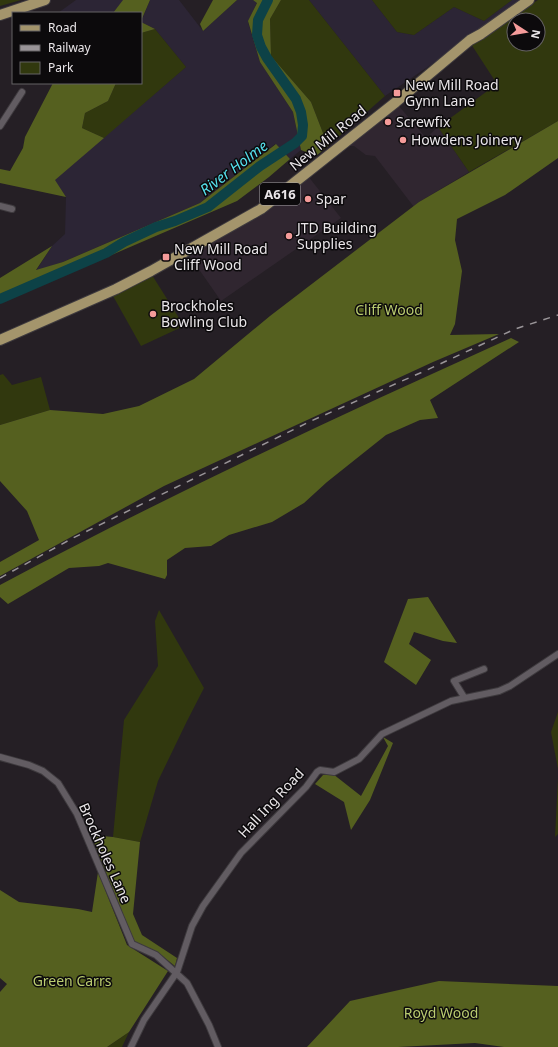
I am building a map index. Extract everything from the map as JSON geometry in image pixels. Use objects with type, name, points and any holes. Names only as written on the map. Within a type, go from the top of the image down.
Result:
[{"type":"main road","points":[[0,15],[45,0]]},
{"type":"main road","name":"New Mill Road","points":[[0,340],[116,289],[261,209],[396,102],[470,40],[481,34],[529,0]]},
{"type":"street","points":[[0,126],[22,92]]},
{"type":"street","points":[[0,206],[12,209]]},
{"type":"street","name":"Hall Ing Road","points":[[131,1047],[144,1020],[176,972],[192,926],[203,906],[237,858],[306,787],[317,772],[320,770],[334,772],[359,760],[382,734],[451,701],[464,697],[499,691],[510,686],[558,654]]},
{"type":"street","points":[[464,697],[454,681],[484,669]]},
{"type":"street","name":"Brockholes Lane","points":[[0,757],[29,765],[43,771],[58,783],[77,814],[132,944],[156,955],[187,983],[218,1047]]},
{"type":"shaded area","points":[[76,0],[123,0],[114,12],[59,12]]},
{"type":"shaded area","points":[[150,0],[179,0],[203,31],[237,0],[253,0],[257,2],[248,22],[260,62],[293,112],[301,150],[290,159],[275,144],[200,203],[63,262],[36,271],[52,246],[65,234],[66,197],[54,180],[186,67],[155,29],[142,22]]},
{"type":"shaded area","points":[[309,0],[372,0],[397,32],[414,35],[454,7],[484,21],[512,0],[526,0],[508,12],[506,12],[506,14],[385,96]]},
{"type":"shaded area","points":[[398,105],[426,138],[438,127],[469,172],[419,202],[414,207],[375,156],[366,155],[354,146],[348,146]]},
{"type":"shaded area","points":[[308,176],[341,218],[221,301],[189,255],[257,217]]},
{"type":"green space","points":[[0,0],[21,0],[0,6]]},
{"type":"green space","points":[[123,0],[150,0],[142,19],[142,12],[114,12]]},
{"type":"green space","points":[[213,0],[237,0],[203,31],[200,24]]},
{"type":"green space","points":[[253,0],[281,0],[270,19],[271,56],[311,102],[328,146],[316,156],[301,150],[293,112],[260,62],[248,21],[257,3]]},
{"type":"green space","points":[[281,0],[309,0],[385,96],[328,146],[311,102],[271,56],[270,19]]},
{"type":"green space","points":[[372,0],[512,0],[484,21],[454,7],[414,35],[397,32]]},
{"type":"green space","points":[[538,0],[558,0],[558,121],[469,172],[438,127],[497,84],[471,44],[506,21],[506,52],[546,52],[546,12],[520,12]]},
{"type":"green space","points":[[142,22],[155,29],[142,33]]},
{"type":"green space","points":[[155,29],[186,67],[104,138],[82,128],[85,113],[108,101],[116,84],[142,84],[142,33]]},
{"type":"green space","points":[[52,84],[116,84],[108,101],[85,113],[82,128],[104,138],[55,180],[66,197],[0,183],[0,169],[10,171],[23,148],[25,137]]},
{"type":"green space","name":"Cliff Wood","points":[[558,121],[558,158],[505,195],[457,219],[455,240],[462,271],[455,324],[450,335],[499,334],[433,362],[164,486],[0,576],[0,562],[39,540],[27,511],[0,481],[0,425],[50,410],[103,414],[139,406],[194,379],[270,316],[419,202]]},
{"type":"green space","points":[[276,144],[290,159],[237,201],[0,303],[0,278],[52,246],[36,270],[63,262],[200,203]]},
{"type":"green space","points":[[152,275],[184,326],[141,346],[113,296]]},
{"type":"green space","points":[[511,338],[519,342],[430,400],[438,418],[420,420],[386,435],[327,482],[304,503],[272,522],[229,535],[211,546],[185,548],[167,560],[167,575],[165,579],[108,563],[99,566],[69,568],[8,604],[0,597],[0,585],[189,488],[317,427]]},
{"type":"green space","points":[[3,374],[12,385],[41,377],[50,410],[0,425],[0,375]]},
{"type":"green space","points":[[428,597],[457,643],[443,641],[414,632],[409,644],[431,660],[416,685],[384,662],[408,599]]},
{"type":"green space","points":[[159,610],[204,688],[158,781],[140,842],[113,837],[124,720],[158,666],[155,621]]},
{"type":"green space","points":[[558,712],[558,769],[551,732]]},
{"type":"green space","points":[[383,737],[393,743],[370,800],[351,830],[344,802],[315,784],[323,775],[333,774],[361,796],[388,746]]},
{"type":"green space","points":[[558,778],[558,834],[555,837]]},
{"type":"green space","points":[[91,835],[140,842],[133,914],[142,935],[177,958],[175,966],[161,955],[134,942]]},
{"type":"green space","name":"Green Carrs","points":[[98,872],[127,945],[168,971],[129,1032],[107,1047],[0,1047],[0,992],[7,984],[0,978],[0,890],[19,902],[92,912]]},
{"type":"green space","name":"Royd Wood","points":[[439,981],[558,986],[558,1047],[504,1047],[475,1043],[398,1047],[307,1047],[350,1001]]},
{"type":"green space","points":[[129,1032],[122,1047],[107,1047]]},
{"type":"waterway","name":"River Holme","points":[[0,299],[106,253],[124,242],[156,227],[175,221],[208,207],[260,166],[295,143],[302,136],[303,125],[301,112],[296,99],[267,58],[257,35],[258,20],[268,0]]},
{"type":"railway","points":[[0,578],[73,538],[311,421],[515,329],[558,315]]},
{"type":"place","name":"New Mill Road Gynn Lane","points":[[397,93]]},
{"type":"place","name":"Screwfix","points":[[388,122]]},
{"type":"place","name":"Howdens Joinery","points":[[403,140]]},
{"type":"place","name":"Spar","points":[[308,199]]},
{"type":"place","name":"JTD Building Supplies","points":[[289,236]]},
{"type":"place","name":"New Mill Road Cliff Wood","points":[[166,257]]},
{"type":"place","name":"Brockholes Bowling Club","points":[[153,314]]}]
